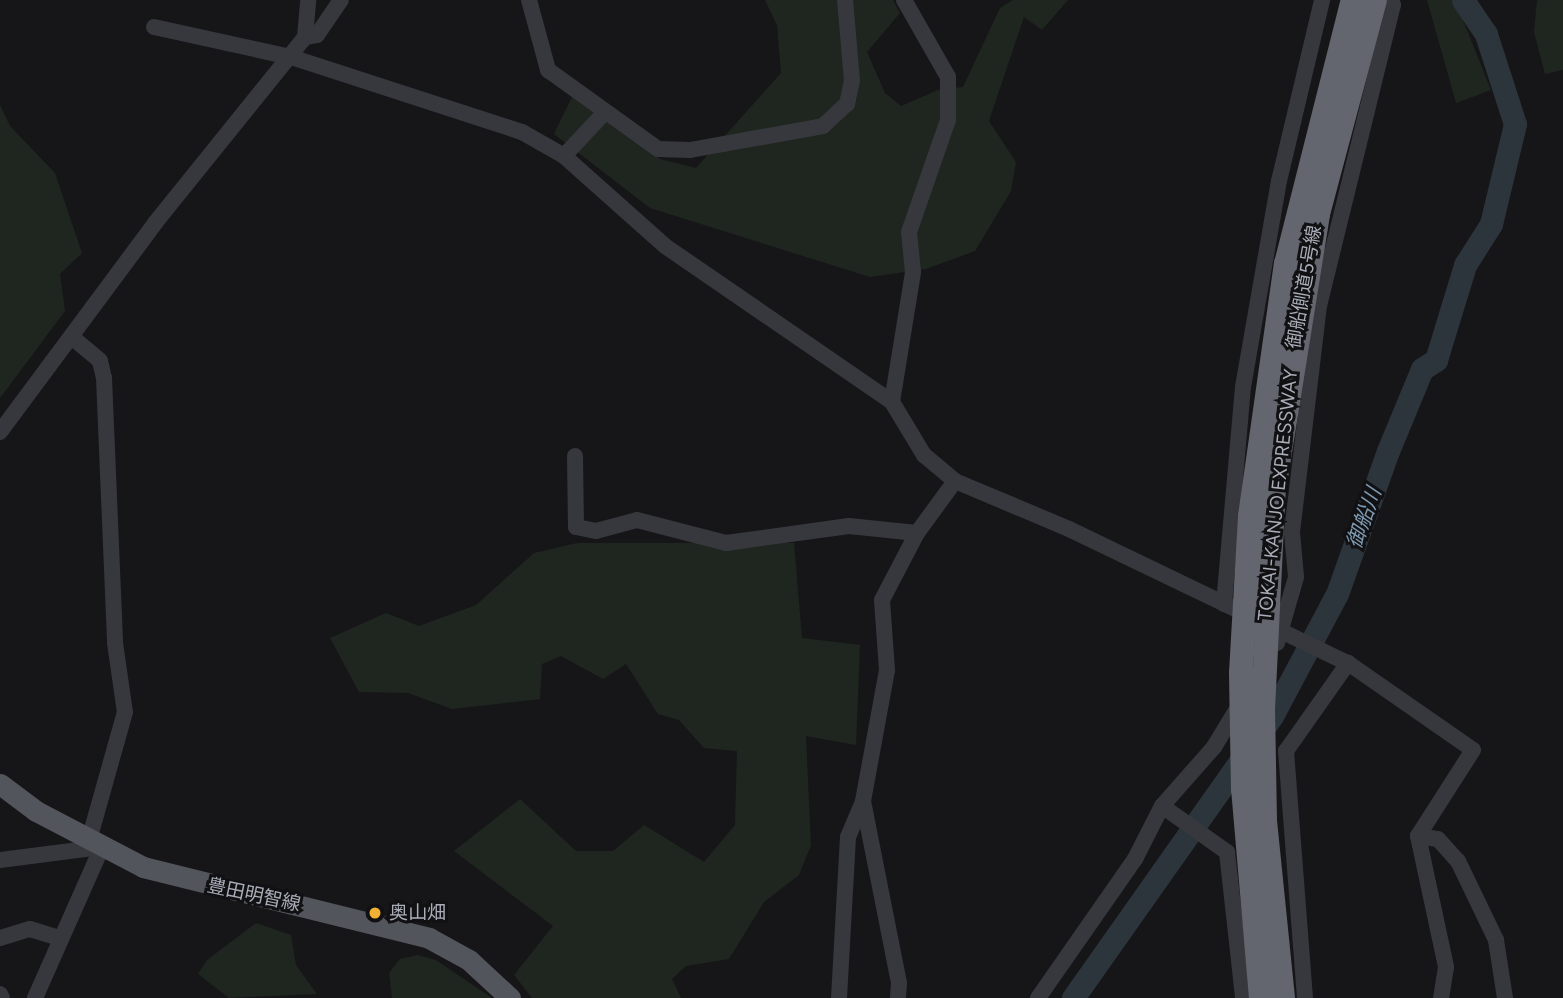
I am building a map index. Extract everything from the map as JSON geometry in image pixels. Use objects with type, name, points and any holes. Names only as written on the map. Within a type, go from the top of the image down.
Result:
[{"type":"highway","name":"TOKAI-KANJO EXPRESSWAY","points":[[1261,998],[1243,789],[1241,673],[1250,516],[1286,264],[1353,0]]},
{"type":"highway","name":"TOKAI-KANJO EXPRESSWAY","points":[[1283,998],[1265,821],[1263,723],[1273,501],[1318,214],[1375,0]]},
{"type":"main road","name":"豊田明智線","points":[[0,784],[95,844],[143,867],[224,891],[429,939],[469,960],[510,998]]},
{"type":"street","points":[[0,432],[74,338],[155,223],[306,37],[308,0]]},
{"type":"street","points":[[306,37],[317,35],[341,0]]},
{"type":"street","points":[[529,0],[548,71],[659,149],[690,150],[823,126],[847,104],[852,80],[845,0]]},
{"type":"street","points":[[891,401],[914,272],[909,232],[948,120],[948,77],[904,0]]},
{"type":"street","points":[[1224,604],[1243,387],[1279,181],[1322,0]]},
{"type":"street","name":"御船側道5号線","points":[[1038,998],[1135,859],[1166,809],[1214,747],[1285,636],[1296,577],[1292,532],[1319,306],[1340,204],[1393,5],[1382,0]]},
{"type":"street","points":[[154,27],[291,57],[522,132],[564,156],[665,246],[891,401],[924,455],[955,481],[1348,663],[1473,750],[1418,835],[1446,967],[1441,998]]},
{"type":"street","points":[[564,156],[605,111]]},
{"type":"street","points":[[1279,181],[1340,204]]},
{"type":"street","points":[[34,998],[61,938],[95,844],[125,712],[115,643],[104,378],[100,361],[74,338]]},
{"type":"street","points":[[1243,387],[1306,417]]},
{"type":"street","points":[[575,456],[576,527],[596,531],[637,520],[726,543],[849,526],[917,533]]},
{"type":"street","points":[[839,998],[848,836],[863,801],[887,670],[883,600],[917,533],[955,481]]},
{"type":"street","points":[[1305,998],[1286,751],[1348,663]]},
{"type":"street","points":[[863,801],[900,983],[898,998]]},
{"type":"street","points":[[1166,809],[1227,852],[1243,998]]},
{"type":"street","points":[[1418,835],[1438,839],[1458,860],[1496,940],[1505,998]]},
{"type":"street","points":[[0,860],[95,844]]},
{"type":"street","points":[[1233,896],[1295,880]]},
{"type":"street","points":[[0,938],[30,929],[61,938]]},
{"type":"shaded area","points":[[765,0],[893,0],[900,13],[867,52],[885,93],[901,106],[938,90],[963,87],[1000,8],[1013,0],[1068,0],[1042,30],[1024,17],[989,121],[1016,162],[1011,191],[975,251],[926,269],[870,277],[650,208],[554,134],[572,97],[660,159],[696,168],[781,73],[777,25]]},
{"type":"shaded area","points":[[1427,0],[1455,0],[1491,90],[1456,103]]},
{"type":"shaded area","points":[[1537,0],[1563,0],[1563,70],[1545,74],[1534,32]]},
{"type":"shaded area","points":[[0,105],[10,126],[55,173],[82,253],[60,274],[65,311],[0,398]]},
{"type":"shaded area","points":[[577,543],[794,543],[802,638],[860,645],[856,745],[806,736],[811,845],[799,875],[764,902],[729,959],[686,966],[672,979],[681,998],[532,998],[514,975],[553,926],[454,851],[520,799],[576,851],[613,851],[644,825],[704,862],[735,825],[737,751],[704,748],[679,720],[658,714],[626,664],[603,679],[561,656],[542,664],[540,699],[452,709],[408,693],[359,692],[330,638],[386,613],[419,626],[476,605],[534,553]]},
{"type":"shaded area","points":[[256,923],[291,935],[296,965],[317,994],[229,998],[198,974],[207,960]]},
{"type":"shaded area","points":[[418,955],[436,960],[492,998],[392,998],[389,973],[400,959]]},
{"type":"waterway","name":"御船川","points":[[1073,998],[1272,716],[1337,594],[1388,451],[1422,369],[1436,360],[1465,265],[1491,224],[1515,124],[1486,34],[1463,0]]},
{"type":"place","name":"奥山畑","points":[[375,913]]}]
